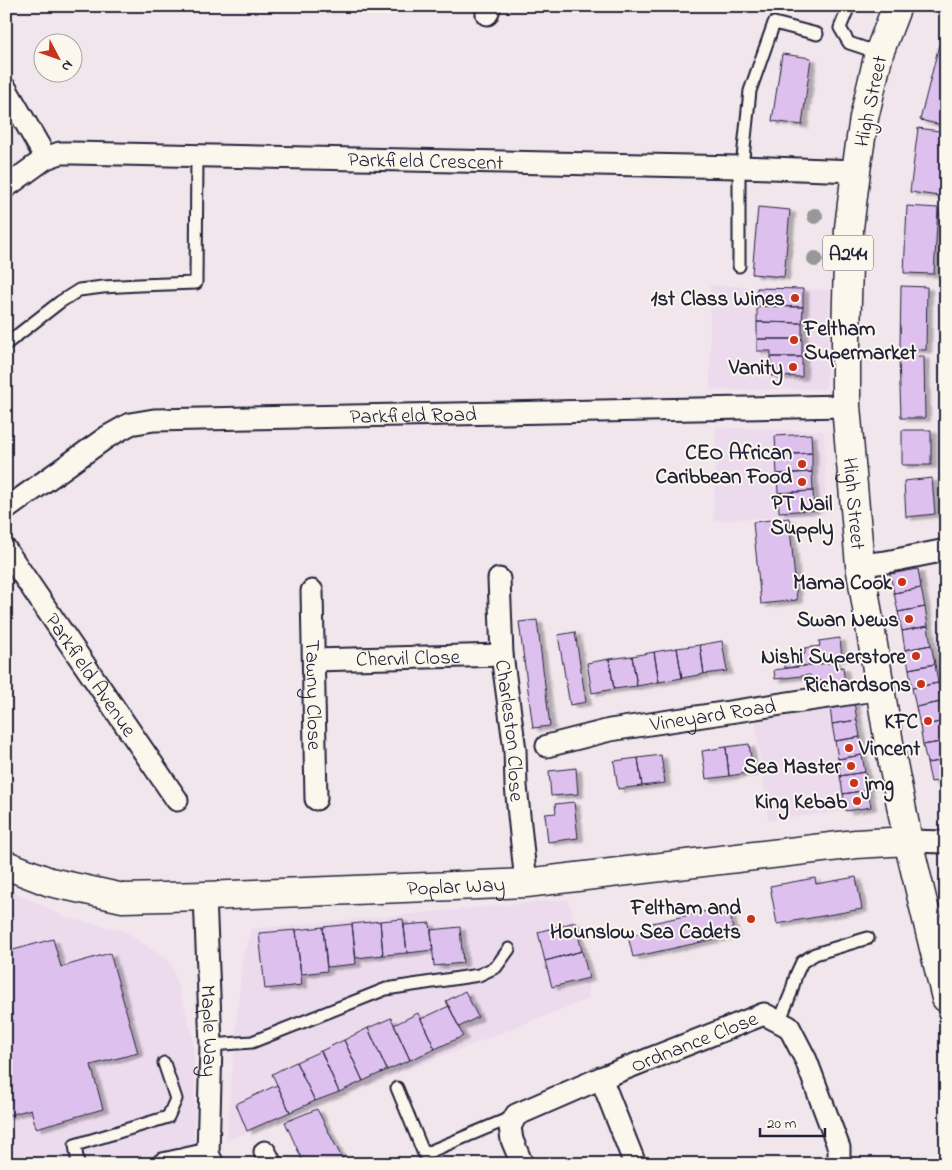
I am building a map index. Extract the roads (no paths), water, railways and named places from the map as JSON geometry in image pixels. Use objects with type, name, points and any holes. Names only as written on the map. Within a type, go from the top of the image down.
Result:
[{"type":"main road","name":"High Street","points":[[896,6],[879,53],[864,118],[856,171],[849,228],[846,406],[860,565],[889,743],[908,841],[946,998]]},
{"type":"main road","name":"Poplar Way","points":[[6,865],[50,882],[124,898],[205,896],[526,883],[856,844],[908,841]]},
{"type":"street","points":[[6,89],[46,158]]},
{"type":"street","name":"Parkfield Crescent","points":[[6,187],[46,158],[60,153],[856,171]]},
{"type":"street","name":"Parkfield Road","points":[[6,509],[107,437],[130,424],[154,420],[846,406]]},
{"type":"street","name":"Parkfield Avenue","points":[[6,550],[177,800]]},
{"type":"street","points":[[860,565],[886,562],[946,550]]},
{"type":"street","name":"Charleston Close","points":[[499,579],[502,655],[515,750],[516,786],[526,883]]},
{"type":"street","name":"Tawny Close","points":[[312,591],[316,799]]},
{"type":"street","name":"Chervil Close","points":[[314,660],[502,655]]},
{"type":"street","name":"Vineyard Road","points":[[547,746],[610,730],[881,689]]},
{"type":"street","points":[[908,841],[946,842]]},
{"type":"street","name":"Maple Way","points":[[205,896],[212,1045],[211,1159]]},
{"type":"street","name":"Ordnance Close","points":[[516,1115],[601,1078],[764,1014],[790,1027],[806,1060],[839,1148],[839,1164]]},
{"type":"street","points":[[601,1078],[635,1164]]},
{"type":"street","points":[[516,1115],[510,1127],[512,1140],[522,1164]]},
{"type":"street","points":[[162,1164],[211,1159]]},
{"type":"lane","points":[[849,6],[840,28],[849,43],[879,53]]},
{"type":"lane","points":[[739,266],[741,167],[750,91],[774,23],[817,34]]},
{"type":"lane","points":[[6,344],[60,302],[79,290],[103,287],[196,283],[197,156]]},
{"type":"lane","points":[[779,1022],[802,962],[814,954],[868,938]]},
{"type":"lane","points":[[212,1045],[252,1042],[386,989],[479,975],[496,967],[509,950]]},
{"type":"lane","points":[[78,1164],[75,1145],[168,1116],[176,1099],[164,1063]]},
{"type":"lane","points":[[397,1088],[424,1154],[516,1115]]},
{"type":"place","name":"1st Class Wines","points":[[795,298]]},
{"type":"place","name":"Feltham Supermarket","points":[[794,340]]},
{"type":"place","name":"Vanity","points":[[793,367]]},
{"type":"place","name":"CEO African Caribbean Food","points":[[802,464]]},
{"type":"place","name":"PT Nail Supply","points":[[802,482]]},
{"type":"place","name":"Mama Cook","points":[[902,582]]},
{"type":"place","name":"Swan News","points":[[909,619]]},
{"type":"place","name":"Nishi Superstore","points":[[916,656]]},
{"type":"place","name":"Richardsons","points":[[921,684]]},
{"type":"place","name":"KFC","points":[[928,721]]},
{"type":"place","name":"Vincent","points":[[849,748]]},
{"type":"place","name":"Sea Master","points":[[851,766]]},
{"type":"place","name":"jmg","points":[[854,783]]},
{"type":"place","name":"King Kebab","points":[[857,801]]},
{"type":"place","name":"Feltham and Hounslow Sea Cadets","points":[[751,919]]}]
